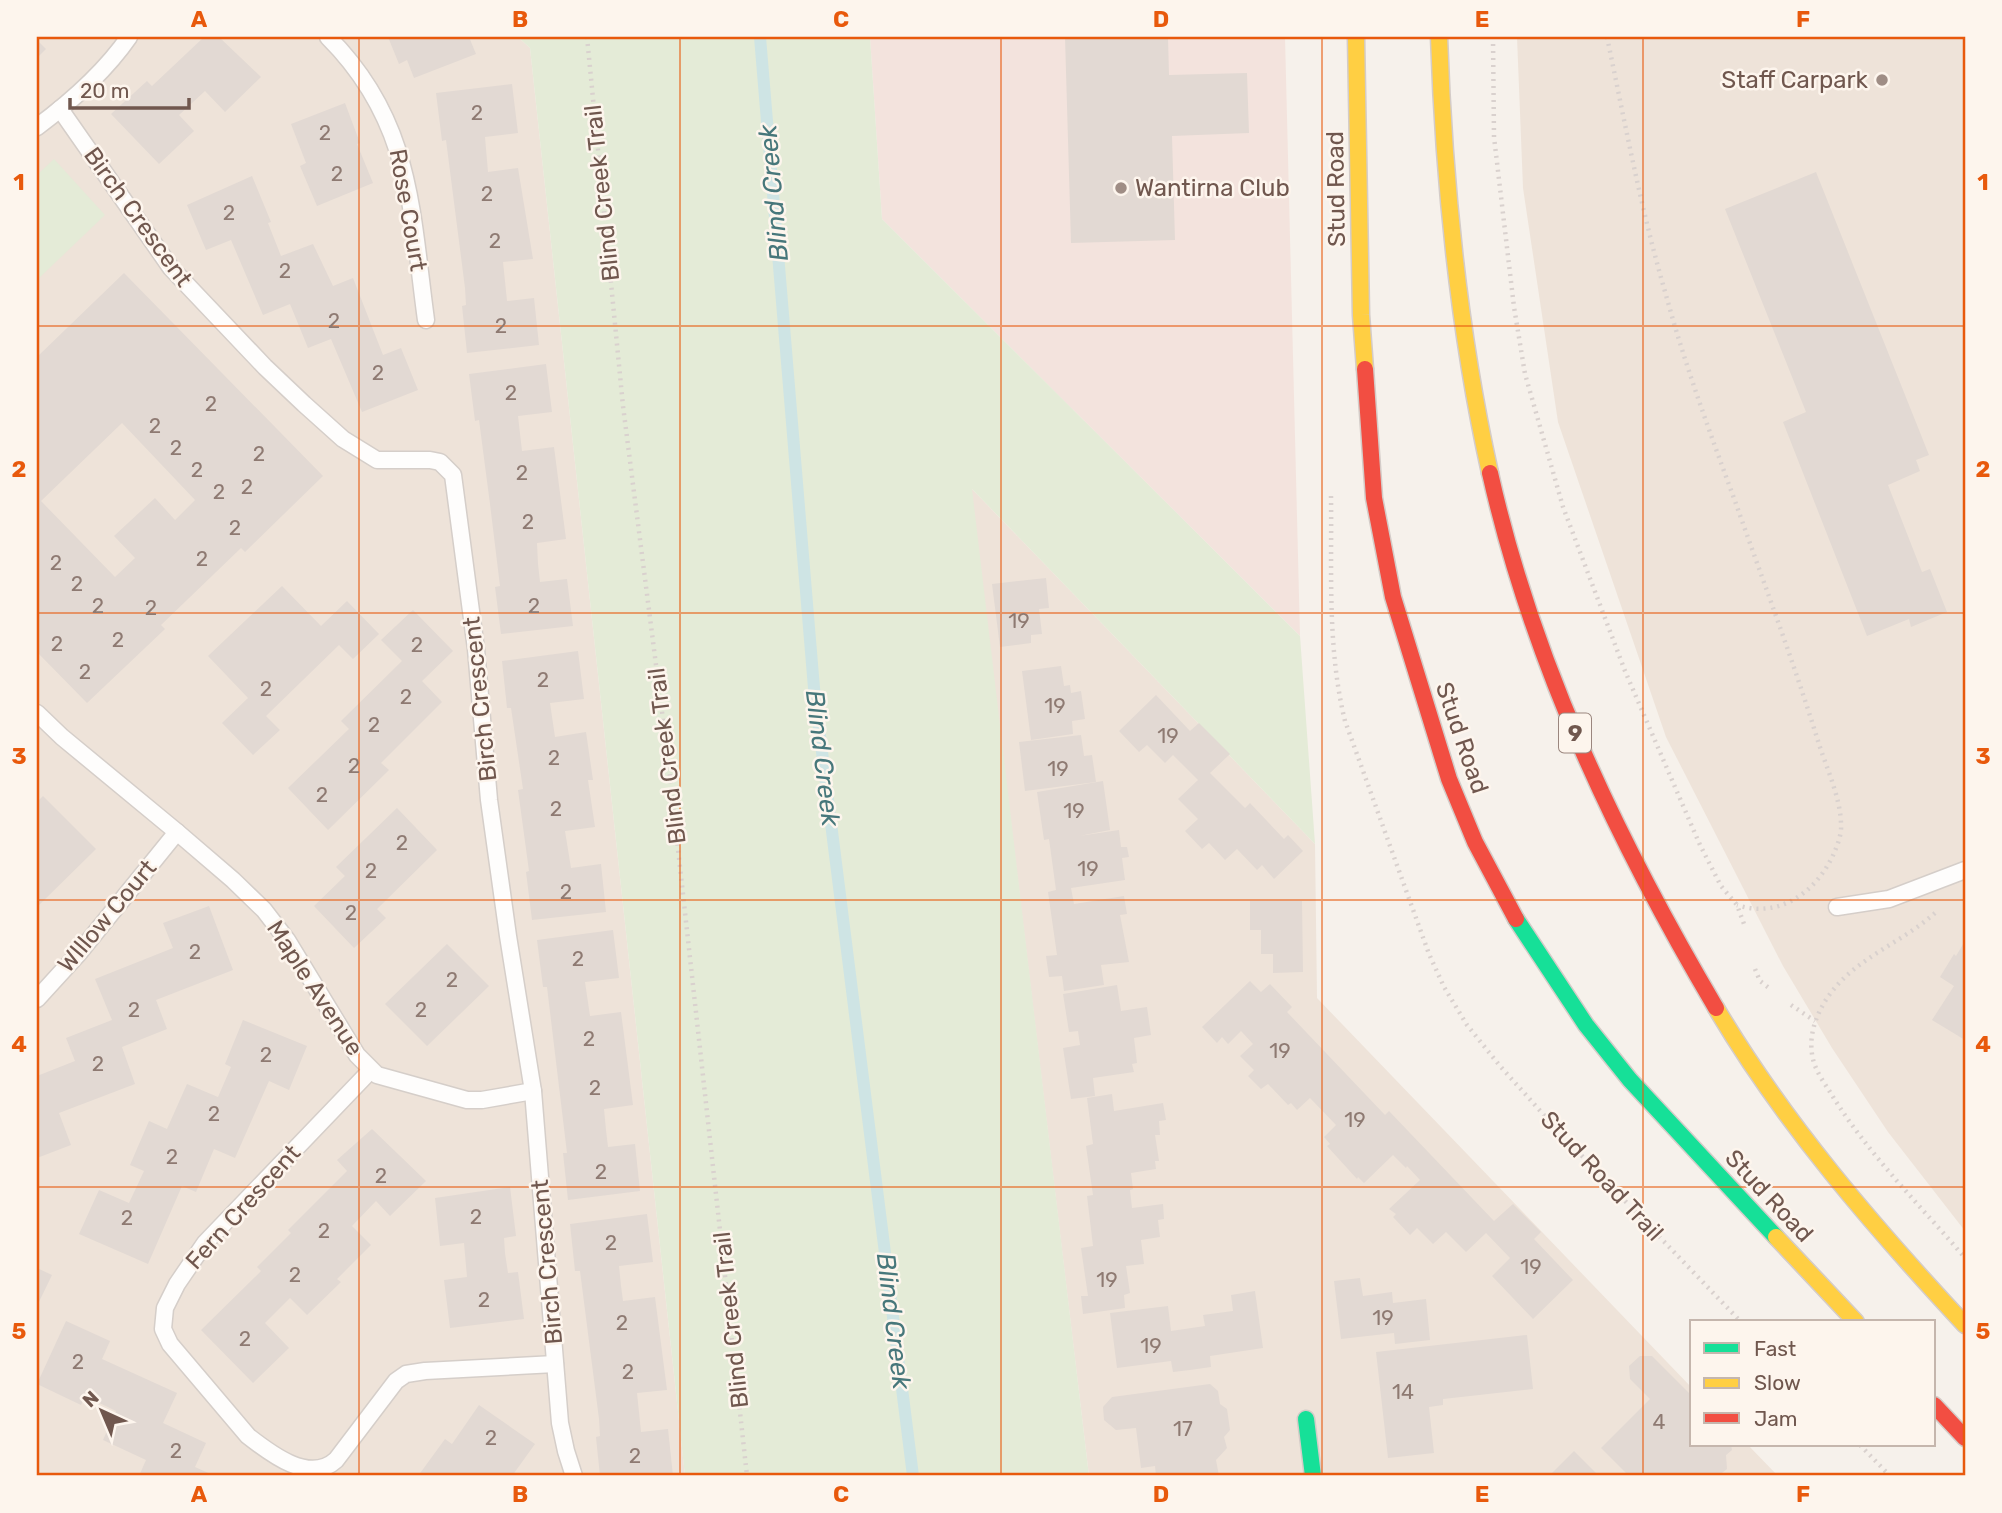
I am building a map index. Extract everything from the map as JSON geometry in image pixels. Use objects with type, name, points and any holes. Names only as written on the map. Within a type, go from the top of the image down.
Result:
[{"type":"main road","name":"Stud Road","points":[[1356,37],[1361,315],[1374,498],[1393,597],[1449,779],[1475,842],[1509,908],[1586,1025],[1630,1080],[1678,1133],[1854,1320]]},
{"type":"main road","name":"9","points":[[1439,37],[1447,182],[1460,307],[1473,384],[1490,470],[1513,559],[1556,689],[1629,854],[1704,988],[1744,1052],[1864,1212],[1965,1325]]},
{"type":"main road","points":[[1936,1407],[1965,1438]]},
{"type":"main road","points":[[1306,1419],[1313,1476]]},
{"type":"lane","points":[[37,127],[103,69],[129,37]]},
{"type":"lane","name":"Rose Court","points":[[328,37],[356,68],[380,105],[396,141],[408,188],[426,320]]},
{"type":"lane","name":"Birch Crescent","points":[[60,109],[171,268],[304,404],[343,439],[377,460],[430,460],[440,462],[453,475],[476,649],[489,800],[534,1091],[560,1423],[575,1476]]},
{"type":"lane","name":"Maple Avenue","points":[[37,713],[79,752],[233,880],[264,910],[287,940],[357,1055],[370,1070],[386,1078],[467,1100],[534,1091]]},
{"type":"lane","name":"WIllow Court","points":[[37,999],[79,953],[177,832]]},
{"type":"lane","points":[[1837,907],[1889,899],[1965,870]]},
{"type":"lane","name":"Fern Crescent","points":[[370,1070],[205,1243],[177,1284],[165,1308],[163,1329],[170,1344],[248,1436],[264,1448],[311,1470],[328,1467],[336,1460],[388,1390],[406,1374],[555,1364]]},
{"type":"path","name":"Blind Creek Trail","points":[[587,37],[623,406],[669,766],[747,1476]]},
{"type":"path","points":[[1493,37],[1494,137],[1514,307],[1525,374],[1563,508],[1625,671],[1700,845],[1721,886],[1737,905],[1744,924]]},
{"type":"path","points":[[1607,37],[1665,293],[1687,366],[1803,694],[1841,824],[1839,842],[1830,861],[1817,881],[1801,897],[1783,906],[1763,909],[1749,909],[1737,905]]},
{"type":"path","points":[[1944,906],[1847,976],[1830,995],[1815,1021],[1811,1039],[1816,1069],[1844,1115],[1965,1258]]},
{"type":"path","points":[[1755,969],[1760,981],[1769,989]]},
{"type":"path","points":[[1791,1004],[1815,1021]]},
{"type":"path","name":"Stud Road Trail","points":[[1467,1025],[1561,1134],[1739,1320]]},
{"type":"path","points":[[1861,1446],[1890,1476]]},
{"type":"shaded area","points":[[37,37],[518,37],[530,48],[685,1476],[37,1476]]},
{"type":"shaded area","points":[[870,37],[1285,37],[1300,636],[882,219]]},
{"type":"shaded area","points":[[1517,37],[1965,37],[1965,1231],[1888,1132],[1832,1048],[1783,966],[1666,737],[1558,422],[1523,188]]},
{"type":"shaded area","points":[[971,488],[1315,844],[1317,998],[1690,1386],[1690,1446],[1749,1446],[1778,1476],[1089,1476]]},
{"type":"green space","points":[[518,37],[870,37],[882,219],[1300,636],[1315,844],[972,489],[1089,1476],[685,1476],[530,48]]},
{"type":"green space","points":[[54,159],[105,215],[37,280],[37,175]]},
{"type":"building","points":[[204,37],[219,37],[261,77],[225,112],[205,91],[179,115],[194,131],[159,164],[111,114],[147,81],[152,86]]},
{"type":"building","points":[[388,37],[469,37],[476,54],[414,78],[407,60],[399,64]]},
{"type":"building","name":"Wantirna Club","points":[[1065,37],[1168,37],[1169,75],[1247,73],[1249,133],[1172,136],[1175,240],[1071,243]]},
{"type":"building","points":[[37,40],[46,49],[37,58]]},
{"type":"building","points":[[512,84],[518,133],[485,137],[488,172],[518,168],[533,259],[503,262],[507,301],[534,298],[539,345],[467,353],[462,306],[466,305],[465,288],[446,140],[442,141],[436,93]]},
{"type":"building","points":[[345,103],[360,143],[357,144],[373,183],[317,206],[300,166],[306,163],[291,124]]},
{"type":"building","points":[[1816,172],[1929,455],[1916,460],[1920,471],[1888,485],[1922,572],[1930,569],[1947,612],[1911,627],[1909,619],[1867,636],[1783,422],[1806,412],[1725,209]]},
{"type":"building","points":[[252,176],[271,222],[268,223],[281,256],[313,244],[333,286],[353,278],[383,355],[401,348],[418,390],[362,412],[331,339],[308,348],[290,304],[263,315],[231,240],[206,250],[187,205]]},
{"type":"building","points":[[124,273],[323,476],[245,552],[241,548],[161,625],[165,629],[87,703],[37,652],[37,357]],"holes":[[[122,423],[195,500],[175,520],[155,498],[114,536],[135,558],[115,577],[41,501]]]},
{"type":"building","points":[[546,364],[552,412],[518,416],[522,451],[554,447],[566,539],[537,543],[538,564],[540,582],[567,579],[573,626],[501,634],[495,587],[500,586],[490,504],[479,420],[475,421],[469,374]]},
{"type":"building","points":[[1046,578],[1049,608],[1039,609],[1042,634],[1031,635],[1031,643],[1000,647],[992,584]]},
{"type":"building","points":[[282,586],[321,626],[347,601],[379,634],[353,659],[339,645],[266,716],[280,730],[253,755],[222,723],[248,698],[208,656]]},
{"type":"building","points":[[413,610],[453,651],[422,681],[442,702],[381,763],[389,770],[328,830],[288,788],[349,729],[341,721],[402,661],[381,640]]},
{"type":"building","points":[[578,651],[584,699],[550,703],[555,737],[586,732],[593,780],[588,780],[595,827],[565,831],[571,868],[601,864],[606,912],[532,920],[526,872],[529,871],[518,790],[523,789],[511,708],[507,708],[502,661]]},
{"type":"building","points":[[1061,666],[1064,686],[1070,685],[1071,693],[1081,691],[1085,719],[1072,721],[1073,734],[1031,740],[1022,671]]},
{"type":"building","points":[[1156,695],[1190,731],[1199,723],[1230,754],[1210,773],[1245,808],[1250,803],[1284,839],[1288,835],[1303,851],[1274,879],[1262,865],[1257,870],[1237,849],[1225,860],[1209,843],[1202,849],[1185,831],[1198,819],[1178,799],[1198,780],[1173,755],[1165,763],[1147,745],[1139,752],[1119,731]]},
{"type":"building","points":[[1081,735],[1084,756],[1092,755],[1096,782],[1025,791],[1019,742]]},
{"type":"building","points":[[1103,781],[1110,830],[1079,836],[1119,830],[1121,847],[1127,847],[1129,857],[1122,858],[1125,880],[1071,888],[1074,904],[1124,896],[1127,914],[1120,915],[1129,962],[1101,965],[1104,985],[1064,991],[1062,976],[1049,977],[1046,956],[1057,955],[1048,892],[1056,890],[1049,839],[1044,840],[1037,792]]},
{"type":"building","points":[[43,796],[96,849],[37,907],[37,802]]},
{"type":"building","points":[[397,808],[437,850],[377,909],[386,918],[354,948],[314,906],[345,876],[336,867]]},
{"type":"building","points":[[1250,901],[1302,901],[1303,972],[1273,973],[1273,954],[1261,954],[1261,930],[1250,930]]},
{"type":"building","points":[[209,906],[233,970],[156,1000],[167,1029],[122,1047],[135,1084],[59,1113],[71,1145],[37,1158],[37,1076],[75,1061],[66,1038],[112,1020],[95,979],[173,948],[163,923]]},
{"type":"building","points":[[613,930],[619,978],[585,982],[590,1016],[621,1012],[633,1105],[604,1109],[606,1130],[608,1147],[635,1144],[640,1191],[568,1200],[563,1153],[567,1153],[547,987],[543,987],[537,940]]},
{"type":"building","points":[[1965,941],[1965,1040],[1932,1020],[1954,986],[1940,977]]},
{"type":"building","points":[[447,944],[489,986],[427,1046],[385,1004]]},
{"type":"building","points":[[1250,981],[1261,992],[1270,984],[1292,1007],[1287,1012],[1385,1115],[1389,1111],[1494,1221],[1513,1204],[1541,1232],[1534,1239],[1573,1280],[1533,1319],[1492,1276],[1510,1258],[1486,1233],[1466,1252],[1446,1232],[1433,1244],[1417,1228],[1410,1235],[1393,1217],[1396,1214],[1389,1209],[1420,1180],[1407,1166],[1406,1168],[1393,1155],[1364,1183],[1358,1177],[1357,1179],[1327,1146],[1330,1144],[1324,1137],[1336,1125],[1310,1098],[1297,1110],[1291,1103],[1288,1105],[1268,1084],[1261,1089],[1248,1076],[1254,1070],[1240,1056],[1253,1044],[1241,1031],[1228,1044],[1222,1037],[1217,1043],[1202,1027]]},
{"type":"building","points":[[1117,985],[1121,1011],[1147,1007],[1151,1035],[1134,1038],[1137,1063],[1132,1064],[1134,1072],[1093,1078],[1095,1096],[1071,1099],[1063,1048],[1080,1045],[1078,1031],[1069,1032],[1063,994]]},
{"type":"building","points":[[243,1020],[307,1046],[289,1090],[269,1081],[235,1158],[214,1149],[196,1192],[182,1186],[148,1264],[79,1234],[99,1190],[129,1203],[144,1171],[130,1165],[149,1121],[167,1129],[187,1084],[218,1097],[231,1067],[225,1064]]},
{"type":"building","points":[[1112,1094],[1114,1111],[1163,1103],[1166,1120],[1159,1121],[1160,1135],[1155,1135],[1159,1161],[1155,1161],[1156,1169],[1131,1173],[1133,1189],[1130,1190],[1132,1208],[1163,1204],[1164,1219],[1158,1220],[1160,1237],[1141,1240],[1144,1264],[1126,1266],[1130,1293],[1124,1295],[1125,1308],[1083,1314],[1081,1296],[1088,1296],[1081,1248],[1093,1246],[1087,1196],[1093,1195],[1086,1146],[1093,1144],[1087,1098]]},
{"type":"building","points":[[372,1129],[426,1181],[390,1216],[376,1201],[352,1226],[371,1245],[337,1279],[341,1282],[307,1315],[290,1298],[265,1323],[289,1348],[253,1383],[201,1330],[261,1271],[257,1267],[291,1233],[288,1230],[347,1171],[337,1160]]},
{"type":"building","points":[[510,1187],[516,1236],[504,1238],[505,1253],[508,1273],[518,1272],[524,1319],[450,1328],[444,1280],[467,1277],[464,1243],[440,1246],[435,1198]]},
{"type":"building","points":[[647,1214],[653,1262],[619,1266],[623,1301],[655,1297],[667,1390],[637,1393],[641,1432],[668,1429],[673,1476],[600,1476],[596,1437],[600,1436],[599,1419],[580,1271],[575,1271],[570,1224]]},
{"type":"building","points":[[37,1268],[52,1275],[37,1306]]},
{"type":"building","points":[[1360,1278],[1363,1296],[1392,1292],[1393,1303],[1426,1299],[1430,1340],[1395,1344],[1394,1333],[1341,1339],[1334,1281]]},
{"type":"building","points":[[1255,1291],[1263,1348],[1210,1356],[1211,1367],[1190,1370],[1173,1372],[1171,1361],[1117,1368],[1110,1313],[1168,1306],[1171,1331],[1205,1326],[1203,1315],[1233,1311],[1231,1295]]},
{"type":"building","points":[[66,1321],[110,1341],[102,1359],[177,1393],[163,1423],[206,1443],[195,1467],[215,1476],[139,1476],[146,1460],[103,1440],[116,1411],[85,1396],[81,1405],[37,1384]]},
{"type":"building","points":[[1527,1335],[1533,1389],[1443,1399],[1443,1405],[1429,1407],[1434,1453],[1388,1458],[1376,1352]]},
{"type":"building","points":[[1640,1356],[1652,1356],[1690,1394],[1690,1446],[1731,1446],[1732,1450],[1726,1455],[1727,1469],[1718,1476],[1629,1476],[1601,1448],[1650,1399],[1630,1379],[1629,1366]]},
{"type":"building","points":[[1210,1384],[1218,1391],[1220,1404],[1227,1409],[1230,1430],[1224,1437],[1227,1448],[1216,1460],[1219,1476],[1156,1476],[1155,1466],[1141,1468],[1136,1428],[1116,1430],[1104,1420],[1103,1407],[1112,1397]]},
{"type":"building","points":[[479,1405],[535,1444],[512,1476],[418,1476],[445,1439],[452,1444]]},
{"type":"building","points":[[1574,1451],[1599,1476],[1556,1476],[1552,1473]]},
{"type":"waterway","name":"Blind Creek","points":[[760,37],[814,688],[913,1476]]},
{"type":"traffic: fast","points":[[1516,919],[1586,1025],[1630,1080],[1776,1237]]},
{"type":"traffic: fast","points":[[1306,1419],[1313,1476]]},
{"type":"traffic: slow","points":[[1356,37],[1361,315],[1365,369]]},
{"type":"traffic: slow","points":[[1439,37],[1454,256],[1469,365],[1490,473]]},
{"type":"traffic: slow","points":[[1716,1008],[1742,1051],[1832,1173],[1965,1325]]},
{"type":"traffic: slow","points":[[1776,1237],[1854,1320]]},
{"type":"traffic: jam","points":[[1365,369],[1374,498],[1393,597],[1449,779],[1475,842],[1516,919]]},
{"type":"traffic: jam","points":[[1490,473],[1530,614],[1582,749],[1645,880],[1716,1008]]},
{"type":"traffic: jam","points":[[1936,1407],[1965,1438]]},
{"type":"place","name":"Staff Carpark","points":[[1882,80]]},
{"type":"place","name":"Wantirna Club","points":[[1121,188]]}]
